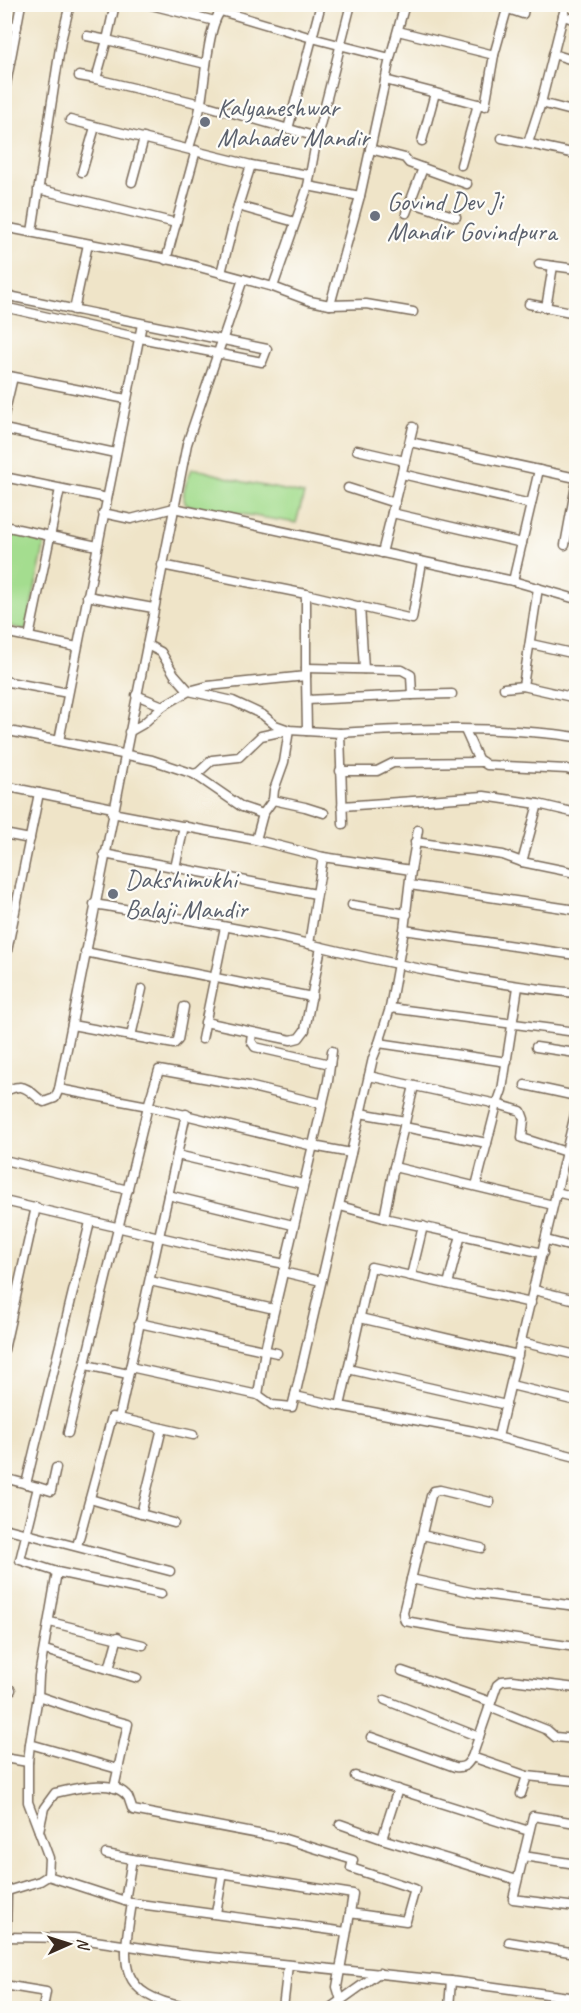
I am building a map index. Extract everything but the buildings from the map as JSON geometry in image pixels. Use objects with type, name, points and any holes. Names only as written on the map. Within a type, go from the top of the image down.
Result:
[{"type":"street","points":[[4,95],[6,70],[21,4]]},
{"type":"street","points":[[32,232],[61,41],[70,4]]},
{"type":"street","points":[[96,79],[115,4]]},
{"type":"street","points":[[147,4],[215,21]]},
{"type":"street","points":[[288,129],[321,4]]},
{"type":"street","points":[[273,286],[308,186],[308,175],[317,136],[351,4]]},
{"type":"street","points":[[330,305],[360,196],[390,58],[405,4]]},
{"type":"street","points":[[494,4],[523,14],[525,4]]},
{"type":"street","points":[[528,143],[541,103],[566,4]]},
{"type":"street","points":[[385,80],[485,106],[494,55],[507,9]]},
{"type":"street","points":[[166,260],[192,149],[206,64],[218,13],[225,11],[340,46],[390,58]]},
{"type":"street","points":[[563,16],[576,20]]},
{"type":"street","points":[[4,24],[16,27]]},
{"type":"street","points":[[398,31],[494,55]]},
{"type":"street","points":[[87,36],[206,64]]},
{"type":"street","points":[[553,54],[576,61]]},
{"type":"street","points":[[79,76],[201,104],[317,136]]},
{"type":"street","points":[[422,141],[435,93]]},
{"type":"street","points":[[541,103],[576,112]]},
{"type":"street","points":[[461,165],[478,104]]},
{"type":"street","points":[[70,120],[251,165],[308,175]]},
{"type":"street","points":[[82,172],[95,127]]},
{"type":"street","points":[[132,182],[144,138]]},
{"type":"street","points":[[502,138],[576,154]]},
{"type":"street","points":[[370,149],[405,158],[409,163],[467,184]]},
{"type":"street","points":[[221,273],[251,165]]},
{"type":"street","points":[[406,213],[423,168]]},
{"type":"street","points":[[308,186],[360,196]]},
{"type":"street","points":[[38,189],[176,223]]},
{"type":"street","points":[[410,202],[456,217]]},
{"type":"street","points":[[238,206],[295,222]]},
{"type":"street","points":[[4,227],[221,273],[273,286],[310,301],[330,305],[366,304],[413,312]]},
{"type":"street","points":[[74,310],[88,244]]},
{"type":"street","points":[[539,264],[576,269]]},
{"type":"street","points":[[546,308],[553,266]]},
{"type":"street","points":[[4,1091],[18,1086],[27,1089],[34,1097],[44,1102],[55,1098],[59,1089],[187,444],[243,279]]},
{"type":"street","points":[[4,296],[222,342],[267,349],[262,362],[140,338],[4,307]]},
{"type":"street","points":[[529,304],[576,313]]},
{"type":"street","points":[[59,741],[142,324]]},
{"type":"street","points":[[4,415],[9,376],[126,399]]},
{"type":"street","points":[[382,553],[413,427]]},
{"type":"street","points":[[4,429],[115,453]]},
{"type":"street","points":[[410,442],[576,478]]},
{"type":"street","points":[[357,450],[405,461]]},
{"type":"street","points":[[513,581],[539,470]]},
{"type":"street","points":[[402,474],[531,504]]},
{"type":"street","points":[[4,477],[106,498]]},
{"type":"street","points":[[576,485],[565,541],[576,538]]},
{"type":"street","points":[[348,488],[395,503]]},
{"type":"street","points":[[29,637],[60,489]]},
{"type":"street","points":[[103,513],[131,519],[174,508],[513,581],[576,598]]},
{"type":"street","points":[[392,513],[522,543]]},
{"type":"street","points":[[4,526],[97,546]]},
{"type":"street","points":[[162,565],[306,594],[412,619],[422,562]]},
{"type":"street","points":[[523,686],[538,588]]},
{"type":"street","points":[[306,594],[307,731]]},
{"type":"street","points":[[87,596],[153,608]]},
{"type":"street","points":[[360,606],[364,669]]},
{"type":"street","points":[[4,632],[77,647]]},
{"type":"street","points":[[531,644],[576,654]]},
{"type":"street","points":[[147,645],[161,652],[174,674],[189,691],[233,701],[263,715],[275,725],[289,730]]},
{"type":"street","points":[[129,732],[143,724],[163,706],[189,691],[208,686],[306,672],[364,669],[407,672],[412,681],[412,695]]},
{"type":"street","points":[[4,681],[68,693]]},
{"type":"street","points":[[504,688],[523,686],[576,698]]},
{"type":"street","points":[[307,700],[452,694]]},
{"type":"street","points":[[136,695],[163,706]]},
{"type":"street","points":[[4,730],[124,754],[194,774],[242,807],[263,814]]},
{"type":"street","points":[[256,840],[263,814],[273,800],[274,790],[284,762],[289,730]]},
{"type":"street","points":[[194,774],[212,760],[240,757],[261,736],[289,730],[340,733],[533,730],[576,737]]},
{"type":"street","points":[[465,730],[476,756],[482,762]]},
{"type":"street","points":[[340,733],[343,824]]},
{"type":"street","points":[[340,771],[377,771],[393,763],[482,762],[494,765],[567,769],[576,772]]},
{"type":"street","points":[[4,786],[256,840],[323,857],[411,870]]},
{"type":"street","points":[[4,966],[39,793]]},
{"type":"street","points":[[342,806],[484,796],[538,804],[576,813]]},
{"type":"street","points":[[273,800],[324,813]]},
{"type":"street","points":[[522,862],[538,804]]},
{"type":"street","points":[[175,868],[184,826]]},
{"type":"street","points":[[86,1365],[129,1370],[258,1395],[272,1405],[292,1407],[369,1076],[390,1008],[407,914],[418,830]]},
{"type":"street","points":[[4,834],[30,839]]},
{"type":"street","points":[[415,842],[503,855],[522,862],[576,873]]},
{"type":"street","points":[[104,854],[316,894]]},
{"type":"street","points":[[309,944],[323,857]]},
{"type":"street","points":[[410,885],[576,910]]},
{"type":"street","points":[[94,904],[225,927],[398,965],[518,987],[576,993]]},
{"type":"street","points":[[352,905],[407,914]]},
{"type":"street","points":[[202,1039],[225,927]]},
{"type":"street","points":[[404,930],[576,955]]},
{"type":"street","points":[[206,1022],[291,1040],[299,1038],[305,1030],[321,947]]},
{"type":"street","points":[[85,952],[312,997]]},
{"type":"street","points":[[476,1186],[496,1104],[502,1090],[518,987]]},
{"type":"street","points":[[131,1036],[142,989]]},
{"type":"street","points":[[72,1025],[164,1043],[176,1043],[184,1007]]},
{"type":"street","points":[[390,1008],[576,1032]]},
{"type":"street","points":[[252,1033],[250,1041],[255,1047],[330,1064]]},
{"type":"street","points":[[379,1043],[507,1062]]},
{"type":"street","points":[[536,1047],[576,1053]]},
{"type":"street","points":[[258,1395],[274,1308],[313,1146],[332,1051]]},
{"type":"street","points":[[68,1433],[157,1073],[162,1070],[248,1086],[322,1104]]},
{"type":"street","points":[[369,1076],[520,1111],[524,1115],[522,1138],[570,1147]]},
{"type":"street","points":[[525,1085],[576,1096]]},
{"type":"street","points":[[384,1218],[414,1086]]},
{"type":"street","points":[[59,1089],[186,1114],[313,1146],[351,1153]]},
{"type":"street","points":[[498,1437],[556,1192],[570,1147],[576,1110]]},
{"type":"street","points":[[360,1113],[487,1143]]},
{"type":"street","points":[[119,1418],[186,1114]]},
{"type":"street","points":[[177,1155],[303,1184]]},
{"type":"street","points":[[4,1160],[128,1190]]},
{"type":"street","points":[[394,1167],[553,1205]]},
{"type":"street","points":[[556,1192],[576,1197]]},
{"type":"street","points":[[168,1195],[293,1225]]},
{"type":"street","points":[[4,1201],[159,1236],[284,1268],[321,1281]]},
{"type":"street","points":[[339,1206],[543,1253]]},
{"type":"street","points":[[4,1350],[36,1207]]},
{"type":"street","points":[[26,1484],[90,1222]]},
{"type":"street","points":[[411,1276],[423,1226]]},
{"type":"street","points":[[447,1284],[461,1235]]},
{"type":"street","points":[[546,1240],[576,1248]]},
{"type":"street","points":[[340,1406],[371,1267],[531,1304]]},
{"type":"street","points":[[150,1281],[274,1308]]},
{"type":"street","points":[[534,1290],[576,1300]]},
{"type":"street","points":[[360,1318],[518,1355]]},
{"type":"street","points":[[139,1323],[277,1353]]},
{"type":"street","points":[[521,1342],[576,1355]]},
{"type":"street","points":[[348,1368],[506,1405]]},
{"type":"street","points":[[511,1385],[576,1401]]},
{"type":"street","points":[[296,1390],[295,1396],[498,1437],[576,1457]]},
{"type":"street","points":[[77,1546],[112,1417],[193,1435]]},
{"type":"street","points":[[141,1514],[162,1428]]},
{"type":"street","points":[[4,1478],[51,1491],[56,1468]]},
{"type":"street","points":[[38,1487],[20,1560],[57,1572],[161,1594]]},
{"type":"street","points":[[490,1502],[440,1490],[434,1491],[403,1613],[405,1621],[576,1647]]},
{"type":"street","points":[[90,1499],[174,1523]]},
{"type":"street","points":[[4,1528],[170,1571]]},
{"type":"street","points":[[422,1535],[482,1548]]},
{"type":"street","points":[[48,1876],[49,1858],[28,1802],[28,1762],[39,1676],[57,1572]]},
{"type":"street","points":[[411,1579],[474,1593],[576,1606]]},
{"type":"street","points":[[50,1622],[144,1645]]},
{"type":"street","points":[[109,1669],[118,1637]]},
{"type":"street","points":[[45,1650],[137,1678]]},
{"type":"street","points":[[402,1671],[490,1705],[547,1730],[555,1737],[576,1739]]},
{"type":"street","points":[[371,1737],[462,1768],[472,1757],[497,1685],[506,1680],[576,1688]]},
{"type":"street","points":[[38,1696],[128,1724],[114,1788]]},
{"type":"street","points":[[385,1700],[479,1737]]},
{"type":"street","points":[[30,1744],[118,1769]]},
{"type":"street","points":[[472,1757],[527,1776],[576,1781]]},
{"type":"street","points":[[4,1758],[28,1762]]},
{"type":"street","points":[[355,1776],[529,1831]]},
{"type":"street","points":[[521,1794],[527,1776]]},
{"type":"street","points":[[39,1831],[44,1808],[55,1793],[93,1785],[114,1788],[127,1796],[133,1810],[285,1839],[353,1860],[351,1868],[415,1889],[406,1921],[350,1913]]},
{"type":"street","points":[[381,1839],[398,1789]]},
{"type":"street","points":[[576,1822],[533,1816],[513,1899],[576,1907]]},
{"type":"street","points":[[340,1824],[381,1839],[517,1880]]},
{"type":"street","points":[[106,1854],[353,1894],[337,1987],[342,1999],[350,2008]]},
{"type":"street","points":[[523,1856],[576,1864]]},
{"type":"street","points":[[132,1859],[125,1944],[128,1975],[146,1995],[163,2003],[186,2008]]},
{"type":"street","points":[[216,1913],[223,1873]]},
{"type":"street","points":[[346,1932],[128,1901],[48,1876],[6,1893],[5,1936],[74,1938],[191,1955],[451,1981],[576,1998]]},
{"type":"street","points":[[509,1942],[576,1953]]},
{"type":"street","points":[[283,2008],[288,1965]]},
{"type":"street","points":[[330,2008],[379,1973]]},
{"type":"street","points":[[449,2008],[451,1981]]},
{"type":"street","points":[[4,1985],[46,1992],[43,2008]]},
{"type":"green space","points":[[192,469],[304,494],[296,523],[186,505],[184,492]]},
{"type":"green space","points":[[5,531],[46,538],[26,630],[5,625]]},
{"type":"place","name":"Kalyaneshwar Mahadev Mandir","points":[[205,122]]},
{"type":"place","name":"Govind Dev Ji Mandir Govindpura","points":[[375,216]]},
{"type":"place","name":"Dakshimukhi Balaji Mandir","points":[[113,894]]}]
